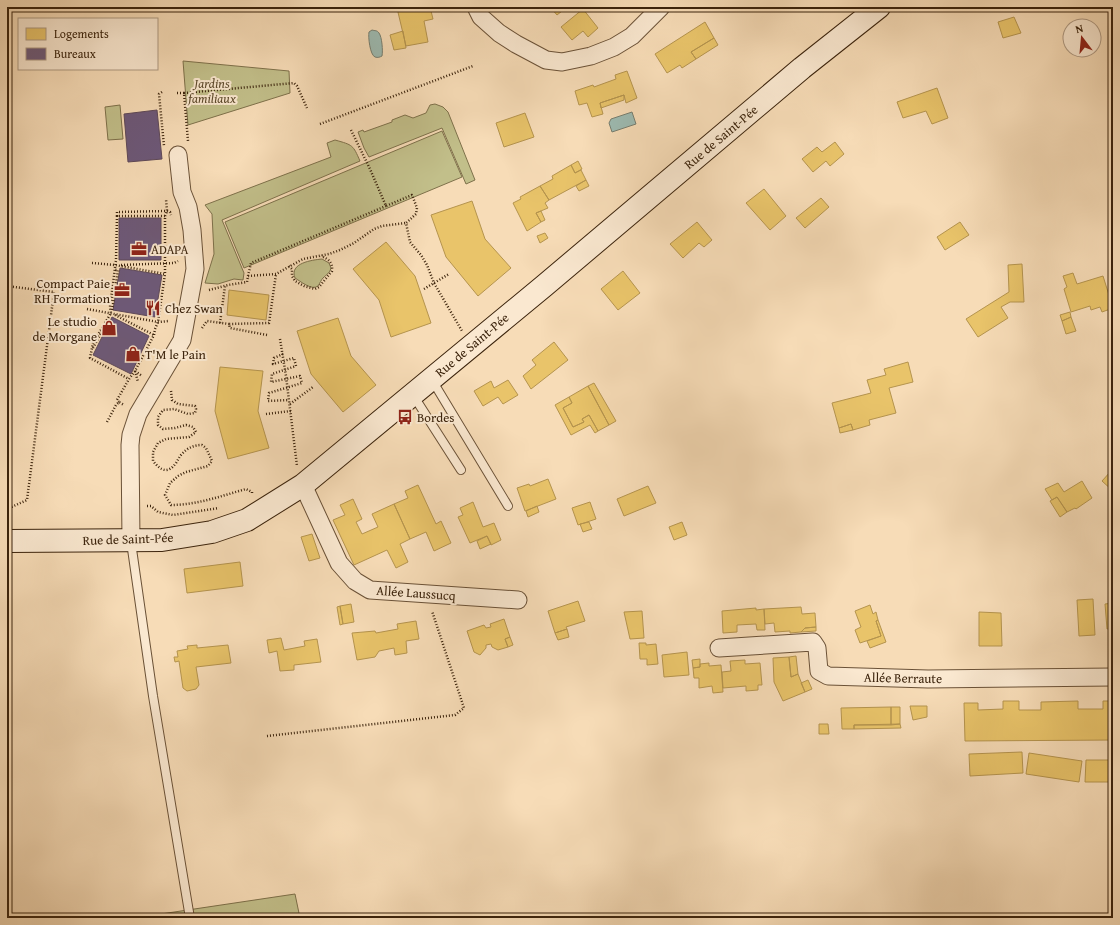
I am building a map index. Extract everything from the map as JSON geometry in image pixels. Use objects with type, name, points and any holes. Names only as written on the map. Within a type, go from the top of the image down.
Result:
[{"type":"main road","name":"Rue de Saint-Pée","points":[[7,541],[162,540],[212,532],[247,520],[303,486],[692,162],[802,68],[879,7]]},
{"type":"street","points":[[476,7],[481,17],[499,33],[516,44],[546,60],[562,62],[591,56],[614,47],[632,36],[661,7]]},
{"type":"street","points":[[131,540],[131,436],[138,414],[182,340],[195,270],[192,230],[188,207],[182,192],[177,150]]},
{"type":"street","name":"Allée Laussucq","points":[[303,486],[339,563],[355,581],[370,590],[518,600]]},
{"type":"street","name":"Allée Berraute","points":[[719,648],[813,642],[817,648],[820,671],[828,676],[928,679],[1113,677]]},
{"type":"lane","points":[[432,379],[508,506]]},
{"type":"lane","points":[[413,395],[461,470]]},
{"type":"lane","points":[[131,540],[153,696],[190,918]]},
{"type":"path","points":[[320,124],[473,66]]},
{"type":"path","points":[[177,93],[294,83],[297,86],[307,108]]},
{"type":"path","points":[[162,92],[159,94],[177,150]]},
{"type":"path","points":[[177,150],[184,92]]},
{"type":"path","points":[[351,130],[386,206]]},
{"type":"path","points":[[208,290],[248,282],[248,276],[251,263],[412,194],[416,214],[406,223],[382,226],[374,229],[354,243],[340,250],[330,254],[303,259],[276,274],[248,276]]},
{"type":"path","points":[[119,402],[117,400],[129,378],[135,371],[154,335],[158,322],[165,274],[166,198]]},
{"type":"path","points":[[129,378],[90,358],[93,343],[111,313],[110,307],[115,265],[117,212],[167,211],[170,212],[172,218]]},
{"type":"path","points":[[117,216],[165,216]]},
{"type":"path","points":[[406,223],[410,242],[427,265],[434,283],[465,337]]},
{"type":"path","points":[[289,266],[292,269],[292,276],[295,281],[314,289],[319,287],[332,271],[331,263],[320,256]]},
{"type":"path","points":[[92,264],[165,264],[178,261],[178,257]]},
{"type":"path","points":[[115,265],[165,274]]},
{"type":"path","points":[[198,334],[206,321],[229,324],[269,323],[276,274]]},
{"type":"path","points":[[424,289],[448,274]]},
{"type":"path","points":[[7,286],[54,292],[27,500],[7,509]]},
{"type":"path","points":[[220,323],[224,286]]},
{"type":"path","points":[[87,309],[158,322],[172,321]]},
{"type":"path","points":[[111,313],[154,335]]},
{"type":"path","points":[[229,324],[230,328],[267,335]]},
{"type":"path","points":[[280,339],[288,387],[296,461]]},
{"type":"path","points":[[283,354],[274,358],[273,364],[294,358],[296,366],[272,374],[271,382],[300,376],[302,383],[269,393],[268,401],[289,400]]},
{"type":"path","points":[[135,371],[144,377]]},
{"type":"path","points":[[290,404],[313,387]]},
{"type":"path","points":[[166,388],[171,391],[172,400],[178,404],[195,406],[196,409],[195,413],[188,414],[174,409],[163,410],[158,417],[158,424],[163,429],[186,425],[193,427],[196,432],[189,437],[166,439],[158,443],[153,452],[153,462],[159,468],[165,470],[170,469],[177,462],[181,454],[194,445],[202,445],[206,448],[212,461],[208,466],[186,472],[178,476],[170,483],[165,495],[170,505],[199,503],[246,489],[252,492],[254,497]]},
{"type":"path","points":[[107,422],[116,405]]},
{"type":"path","points":[[266,414],[291,411]]},
{"type":"path","points":[[130,508],[150,506],[158,512],[173,515],[222,507]]},
{"type":"path","points":[[267,736],[455,715],[464,708],[426,593]]},
{"type":"green space","name":"Jardins familiaux","points":[[183,61],[289,71],[290,93],[188,125]]},
{"type":"green space","points":[[435,104],[443,107],[448,112],[475,180],[466,184],[442,128],[369,157],[364,148],[358,132],[363,130],[364,132],[392,122],[392,120],[405,115],[413,118],[426,113],[430,105]]},
{"type":"green space","points":[[120,105],[123,139],[108,140],[105,107]]},
{"type":"green space","points":[[442,131],[462,177],[244,268],[225,222]]},
{"type":"green space","points":[[335,140],[352,146],[360,161],[222,220],[244,273],[243,280],[234,279],[218,284],[205,283],[214,254],[212,214],[205,205],[331,157],[327,143]]},
{"type":"green space","points":[[322,259],[329,263],[331,268],[318,286],[309,286],[295,278],[295,269],[302,263]]},
{"type":"green space","points":[[295,894],[300,918],[134,918]]},
{"type":"water","points":[[372,30],[377,31],[381,38],[382,56],[379,57],[373,56],[371,50],[369,32]]},
{"type":"water","points":[[632,112],[636,124],[612,132],[609,123],[611,119]]},
{"type":"building: Logements","points":[[430,7],[433,19],[424,21],[428,42],[406,46],[397,8]]},
{"type":"building: Logements","points":[[550,7],[567,7],[557,15]]},
{"type":"building: Logements","points":[[583,9],[598,28],[588,37],[583,31],[572,40],[561,27]]},
{"type":"building: Logements","points":[[1014,17],[1021,33],[1003,38],[998,22]]},
{"type":"building: Logements","points":[[1113,17],[1113,39],[1109,38],[1111,30],[1109,29]]},
{"type":"building: Logements","points":[[705,22],[714,38],[691,52],[696,59],[682,68],[680,65],[667,73],[655,54]]},
{"type":"building: Logements","points":[[403,31],[406,48],[394,50],[390,35]]},
{"type":"building: Logements","points":[[714,38],[718,45],[696,59],[691,52]]},
{"type":"building: Logements","points":[[627,71],[637,98],[626,103],[624,95],[600,103],[603,114],[592,117],[587,103],[579,105],[575,91],[593,85],[594,87],[616,79],[615,75]]},
{"type":"building: Logements","points":[[937,88],[948,118],[932,124],[926,111],[903,118],[897,102]]},
{"type":"building: Logements","points":[[624,95],[624,100],[601,108],[600,103]]},
{"type":"building: Logements","points":[[525,113],[534,137],[504,147],[496,123]]},
{"type":"building: Logements","points":[[835,142],[844,154],[830,166],[826,161],[813,172],[802,159],[817,147],[822,152]]},
{"type":"building: Logements","points":[[578,161],[582,169],[575,173],[571,165]]},
{"type":"building: Logements","points":[[571,165],[575,173],[581,170],[586,180],[549,200],[540,186],[553,179],[552,176]]},
{"type":"building: Logements","points":[[586,180],[589,186],[579,191],[576,186]]},
{"type":"building: Logements","points":[[540,186],[549,200],[545,203],[548,208],[536,213],[541,222],[527,231],[513,203],[521,199],[520,197]]},
{"type":"building: Logements","points":[[764,189],[786,216],[770,230],[746,203]]},
{"type":"building: Logements","points":[[821,198],[829,207],[805,228],[796,218]]},
{"type":"building: Logements","points":[[472,201],[485,239],[511,268],[478,296],[446,257],[431,215]]},
{"type":"building: Logements","points":[[541,211],[545,220],[541,222],[536,213]]},
{"type":"building: Logements","points":[[697,222],[712,240],[704,247],[699,243],[683,258],[670,244]]},
{"type":"building: Logements","points":[[960,222],[969,235],[945,250],[937,237]]},
{"type":"building: Logements","points":[[545,233],[548,238],[540,243],[537,236]]},
{"type":"building: Logements","points":[[386,242],[415,276],[431,323],[391,337],[379,300],[353,269]]},
{"type":"building: Logements","points":[[1022,264],[1024,302],[1010,302],[1001,307],[1008,318],[978,337],[966,319],[1009,292],[1008,265]]},
{"type":"building: Logements","points":[[623,271],[640,293],[618,310],[601,289]]},
{"type":"building: Logements","points":[[1073,273],[1077,284],[1103,276],[1113,308],[1102,312],[1100,307],[1091,310],[1090,306],[1071,312],[1064,289],[1067,287],[1063,276]]},
{"type":"building: Logements","points":[[229,290],[269,295],[266,320],[227,315]]},
{"type":"building: Logements","points":[[1070,312],[1071,317],[1062,321],[1060,315]]},
{"type":"building: Logements","points":[[1071,317],[1076,331],[1066,334],[1062,321]]},
{"type":"building: Logements","points":[[338,318],[351,356],[376,385],[343,412],[311,374],[297,331]]},
{"type":"building: Logements","points":[[554,342],[568,360],[531,389],[523,376],[536,365],[532,360]]},
{"type":"building: Logements","points":[[908,362],[913,382],[889,388],[896,413],[869,420],[870,425],[853,430],[851,424],[839,428],[832,403],[871,393],[867,380],[886,375],[884,369]]},
{"type":"building: Logements","points":[[220,367],[263,371],[258,411],[269,448],[228,459],[215,411]]},
{"type":"building: Logements","points":[[508,380],[518,395],[503,404],[498,397],[483,406],[474,391],[491,381],[494,388]]},
{"type":"building: Logements","points":[[594,383],[616,421],[609,425],[588,386]]},
{"type":"building: Logements","points":[[588,386],[609,425],[598,431],[589,415],[582,419],[584,422],[573,427],[563,408],[572,403],[569,397]]},
{"type":"building: Logements","points":[[569,397],[572,403],[563,408],[573,427],[584,422],[582,419],[589,415],[598,431],[595,433],[590,425],[571,435],[555,405]]},
{"type":"building: Logements","points":[[851,424],[853,430],[840,433],[839,428]]},
{"type":"building: Logements","points":[[1111,471],[1113,473],[1113,491],[1102,481]]},
{"type":"building: Logements","points":[[548,479],[556,499],[525,511],[517,488],[529,484],[530,486]]},
{"type":"building: Logements","points":[[1082,481],[1092,498],[1076,509],[1075,508],[1067,512],[1057,497],[1052,500],[1045,489],[1058,483],[1064,492]]},
{"type":"building: Logements","points":[[418,485],[436,524],[441,521],[451,543],[434,551],[426,532],[410,539],[394,504],[408,498],[405,491]]},
{"type":"building: Logements","points":[[648,486],[656,503],[624,516],[617,499]]},
{"type":"building: Logements","points":[[1057,497],[1067,512],[1060,517],[1050,501]]},
{"type":"building: Logements","points":[[353,499],[362,519],[356,522],[362,534],[378,527],[372,514],[394,504],[410,539],[400,544],[408,562],[396,568],[387,550],[354,565],[333,520],[345,515],[340,505]]},
{"type":"building: Logements","points":[[473,502],[483,527],[494,523],[501,540],[491,545],[487,536],[470,543],[458,517],[463,515],[460,508]]},
{"type":"building: Logements","points":[[590,502],[596,519],[578,525],[572,508]]},
{"type":"building: Logements","points":[[537,506],[539,512],[528,517],[526,511]]},
{"type":"building: Logements","points":[[589,522],[592,529],[583,532],[580,524]]},
{"type":"building: Logements","points":[[682,522],[687,535],[674,540],[669,527]]},
{"type":"building: Logements","points":[[312,534],[320,558],[309,561],[301,537]]},
{"type":"building: Logements","points":[[487,536],[491,544],[480,549],[477,541]]},
{"type":"building: Logements","points":[[240,562],[243,586],[187,593],[184,569]]},
{"type":"building: Logements","points":[[1093,599],[1095,635],[1079,636],[1077,600]]},
{"type":"building: Logements","points":[[578,601],[585,621],[566,627],[567,629],[555,633],[548,611]]},
{"type":"building: Logements","points":[[1113,603],[1113,628],[1107,629],[1105,604]]},
{"type":"building: Logements","points":[[351,604],[354,622],[343,624],[340,606]]},
{"type":"building: Logements","points":[[870,605],[873,614],[876,612],[878,620],[876,621],[881,636],[860,643],[855,630],[861,627],[855,611]]},
{"type":"building: Logements","points":[[340,606],[343,624],[340,625],[337,607]]},
{"type":"building: Logements","points":[[801,607],[802,614],[815,613],[816,627],[805,628],[801,632],[790,633],[790,631],[775,632],[774,623],[765,624],[764,609]]},
{"type":"building: Logements","points":[[756,608],[756,610],[764,609],[765,630],[757,630],[756,624],[737,625],[737,632],[723,633],[722,611]]},
{"type":"building: Logements","points":[[642,611],[644,638],[630,639],[624,612]]},
{"type":"building: Logements","points":[[979,612],[1001,613],[1002,646],[979,646]]},
{"type":"building: Logements","points":[[504,619],[510,637],[505,639],[508,647],[498,650],[492,647],[491,644],[486,645],[486,648],[480,655],[474,652],[467,631],[484,625],[486,628],[491,627],[490,624]]},
{"type":"building: Logements","points":[[878,620],[886,642],[870,648],[867,641],[881,636],[876,621]]},
{"type":"building: Logements","points":[[416,621],[419,639],[406,641],[407,653],[395,655],[394,648],[379,651],[375,657],[357,660],[352,633],[375,631],[376,633],[398,629],[397,624]]},
{"type":"building: Logements","points":[[816,627],[816,631],[801,632],[805,628]]},
{"type":"building: Logements","points":[[567,629],[569,637],[558,640],[555,633]]},
{"type":"building: Logements","points":[[510,637],[513,645],[508,647],[505,639]]},
{"type":"building: Logements","points":[[281,638],[284,650],[305,646],[304,641],[317,639],[321,662],[294,665],[294,670],[280,671],[277,651],[269,653],[267,640]]},
{"type":"building: Logements","points":[[639,643],[646,643],[646,645],[656,644],[658,664],[647,665],[647,659],[640,659]]},
{"type":"building: Logements","points":[[197,645],[197,648],[228,645],[231,663],[196,667],[199,685],[196,689],[187,691],[183,688],[179,661],[175,662],[174,657],[178,657],[177,651],[188,649],[187,646]]},
{"type":"building: Logements","points":[[687,652],[689,675],[664,677],[662,655]]},
{"type":"building: Logements","points":[[796,656],[798,674],[791,677],[789,657]]},
{"type":"building: Logements","points":[[789,657],[791,677],[798,674],[805,692],[783,701],[774,682],[773,658]]},
{"type":"building: Logements","points":[[700,659],[700,667],[693,668],[692,660]]},
{"type":"building: Logements","points":[[745,660],[745,664],[760,663],[762,685],[758,685],[758,690],[746,691],[746,686],[723,688],[722,672],[731,671],[730,661]]},
{"type":"building: Logements","points":[[709,663],[709,666],[721,665],[723,692],[713,693],[712,686],[699,688],[699,678],[694,678],[693,668],[700,667],[700,664]]},
{"type":"building: Logements","points":[[808,680],[812,689],[805,692],[801,683]]},
{"type":"building: Logements","points":[[1003,701],[1019,701],[1019,710],[1041,710],[1041,702],[1078,701],[1078,709],[1103,709],[1103,701],[1113,701],[1113,740],[965,741],[964,703],[978,703],[978,710],[1003,709]]},
{"type":"building: Logements","points":[[910,706],[927,706],[927,717],[913,720]]},
{"type":"building: Logements","points":[[891,707],[900,707],[900,724],[891,725]]},
{"type":"building: Logements","points":[[891,707],[891,725],[854,725],[854,729],[842,729],[841,708]]},
{"type":"building: Logements","points":[[819,724],[828,724],[829,734],[819,734]]},
{"type":"building: Logements","points":[[900,724],[901,728],[854,729],[854,725]]},
{"type":"building: Logements","points":[[1022,752],[1023,773],[970,776],[969,754]]},
{"type":"building: Logements","points":[[1029,753],[1082,761],[1079,782],[1026,774]]},
{"type":"building: Logements","points":[[1086,760],[1113,760],[1113,782],[1085,782]]},
{"type":"building: Bureaux","points":[[157,110],[162,159],[128,162],[124,114]]},
{"type":"building: Bureaux","points":[[119,218],[161,218],[161,260],[119,260]]},
{"type":"building: Bureaux","points":[[120,268],[162,275],[155,317],[113,310]]},
{"type":"building: Bureaux","points":[[112,317],[149,336],[131,374],[93,355]]},
{"type":"place","name":"ADAPA","points":[[139,249]]},
{"type":"place","name":"Compact Paie RH Formation","points":[[122,290]]},
{"type":"place","name":"Chez Swan","points":[[153,308]]},
{"type":"place","name":"Le studio de Morgane","points":[[109,328]]},
{"type":"place","name":"T'M le Pain","points":[[133,354]]},
{"type":"place","name":"Bordes","points":[[405,417]]}]
